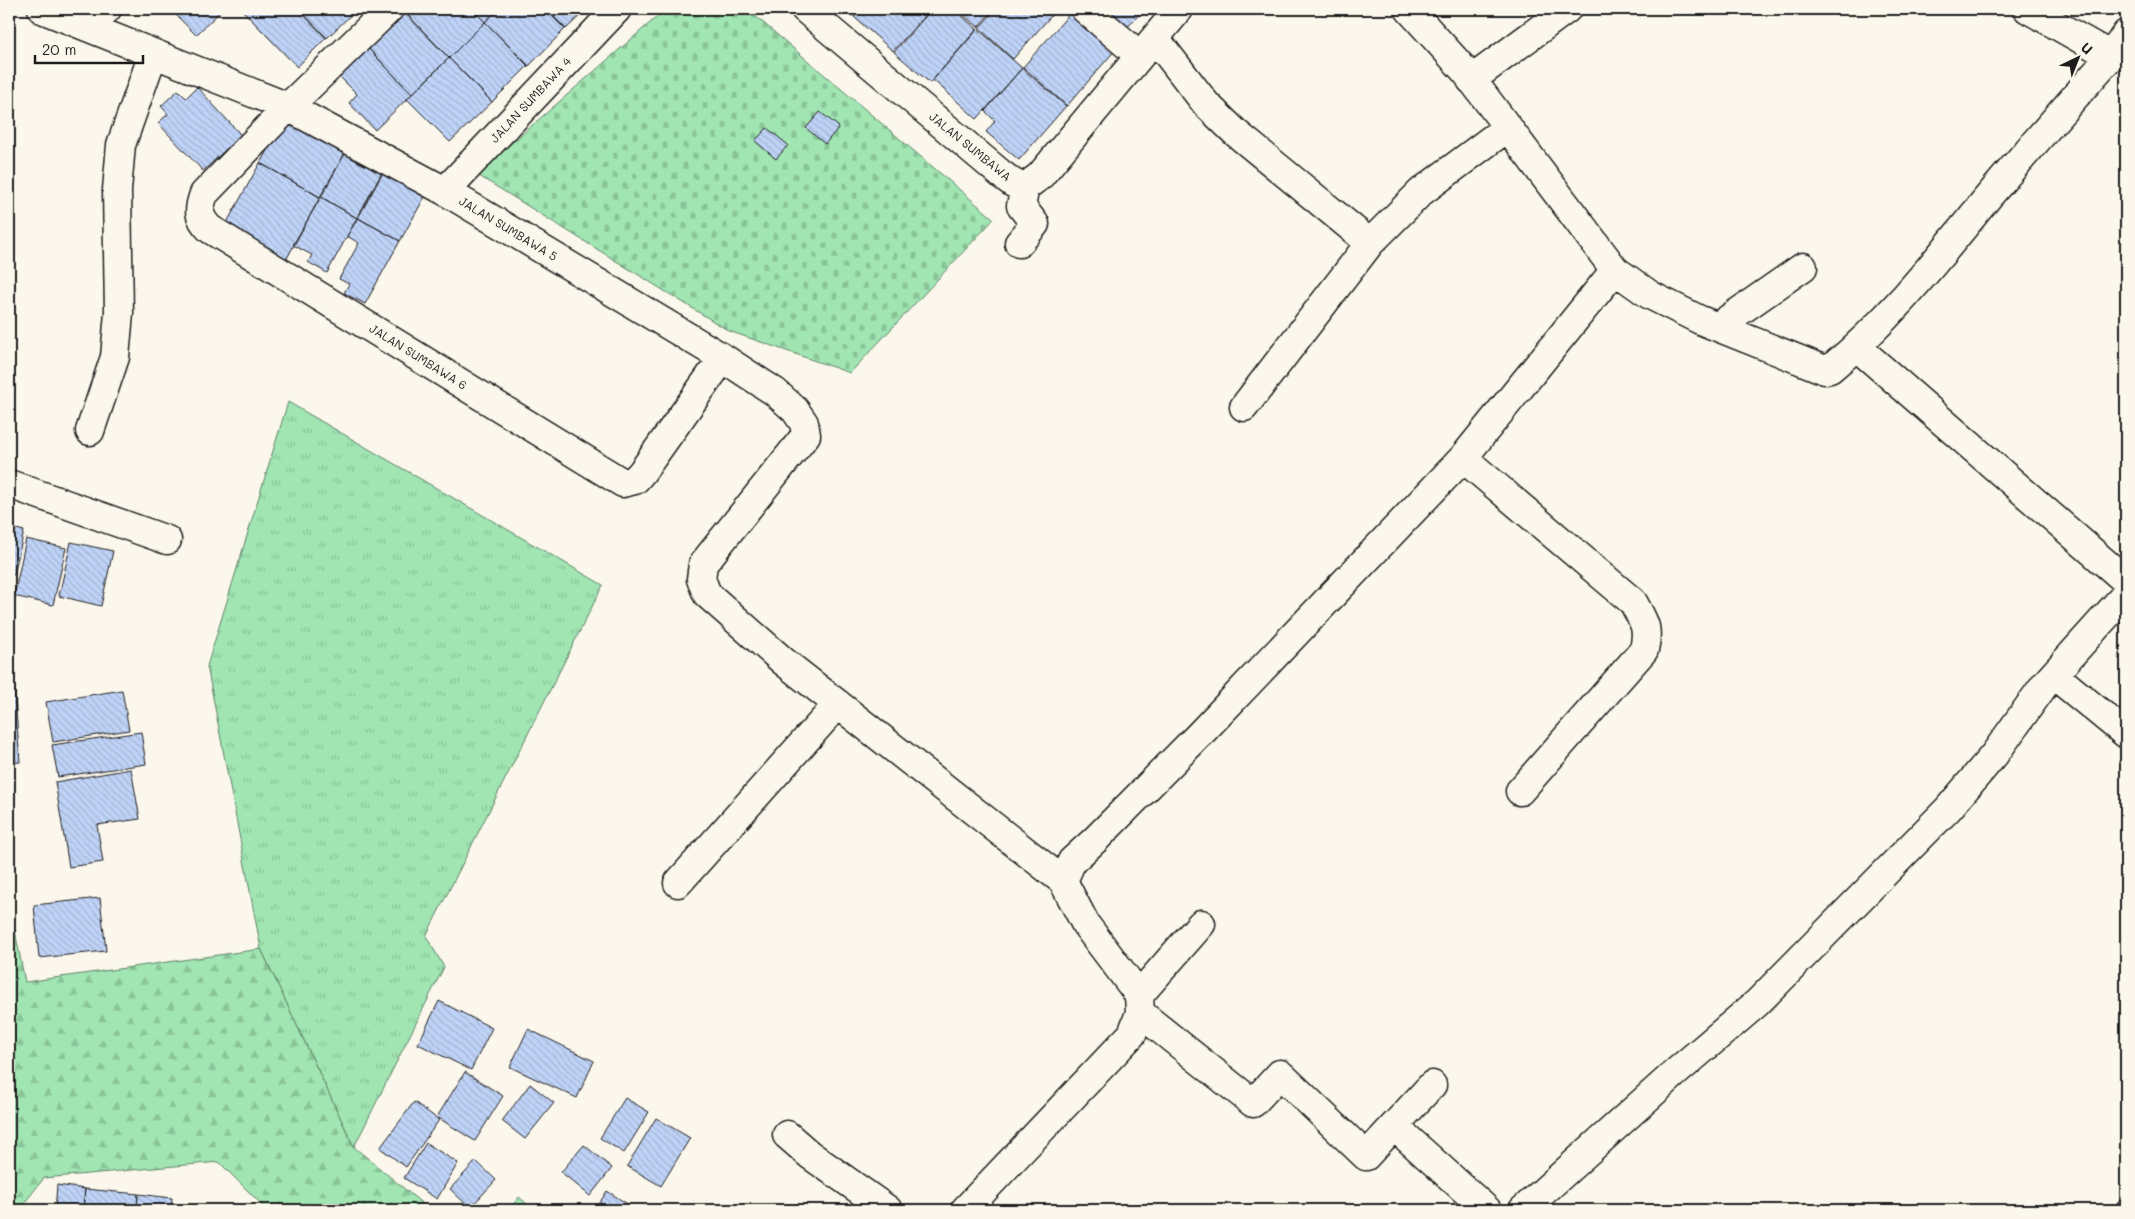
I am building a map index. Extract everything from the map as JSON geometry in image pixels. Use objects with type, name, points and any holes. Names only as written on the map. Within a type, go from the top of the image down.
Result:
[{"type":"street","name":"JALAN SUMBAWA 5","points":[[42,9],[97,18],[153,54],[288,108],[445,191],[723,358],[775,392],[796,410],[804,423],[806,435],[703,564],[701,578],[707,594],[779,657],[838,704]]},
{"type":"street","points":[[288,108],[389,9]]},
{"type":"street","name":"JALAN SUMBAWA 4","points":[[445,191],[617,9]]},
{"type":"street","name":"JALAN SUMBAWA","points":[[805,9],[1001,174],[1014,183],[1025,187],[1040,176],[1179,9]]},
{"type":"street","points":[[1084,9],[1147,47],[1236,133],[1370,243]]},
{"type":"street","points":[[1409,9],[1471,80],[1615,270],[1650,295],[1717,327],[1825,370],[1830,369],[1857,347],[1907,296],[2118,45],[2028,9]]},
{"type":"street","points":[[1471,80],[1566,9]]},
{"type":"street","points":[[90,431],[115,357],[119,313],[116,190],[121,145],[153,54]]},
{"type":"street","name":"JALAN SUMBAWA 6","points":[[288,108],[204,194],[199,207],[202,221],[210,229],[623,483],[635,480],[642,472],[723,358]]},
{"type":"street","points":[[1244,406],[1370,243],[1421,192],[1508,127]]},
{"type":"street","points":[[1019,243],[1035,224],[1021,206],[1025,187]]},
{"type":"street","points":[[1717,327],[1803,267]]},
{"type":"street","points":[[1063,881],[1072,861],[1199,735],[1463,458],[1615,270]]},
{"type":"street","points":[[1857,347],[2126,580]]},
{"type":"street","points":[[1463,458],[1633,602],[1645,625],[1647,635],[1644,650],[1520,791]]},
{"type":"street","points":[[9,484],[166,540]]},
{"type":"street","points":[[1536,1206],[1674,1073],[1758,1003],[1948,808],[1994,756],[2054,675],[2126,594]]},
{"type":"street","points":[[2054,675],[2126,734]]},
{"type":"street","points":[[678,883],[838,704],[1063,881],[1086,926],[1139,1004],[1253,1102],[1280,1074],[1366,1156],[1432,1085]]},
{"type":"street","points":[[965,1210],[1132,1034],[1139,1004],[1201,924]]},
{"type":"street","points":[[1394,1126],[1487,1210]]},
{"type":"street","points":[[787,1136],[810,1155],[888,1210]]},
{"type":"green space","points":[[666,9],[747,9],[994,219],[850,373],[729,331],[476,174]]},
{"type":"green space","points":[[288,402],[603,585],[426,936],[444,967],[354,1147],[261,949],[207,666]]},
{"type":"green space","points":[[9,900],[25,982],[261,949],[354,1147],[430,1210],[267,1210],[219,1162],[44,1178],[19,1210],[9,1210]]},
{"type":"green space","points":[[519,1197],[534,1210],[509,1210]]},
{"type":"building","points":[[170,9],[223,9],[196,35]]},
{"type":"building","points":[[241,9],[298,9],[326,38],[297,67]]},
{"type":"building","points":[[299,9],[357,9],[327,38]]},
{"type":"building","points":[[406,9],[472,9],[485,22],[449,58],[404,11]]},
{"type":"building","points":[[472,9],[498,9],[485,22]]},
{"type":"building","points":[[499,9],[545,9],[565,29],[529,66],[485,22]]},
{"type":"building","points":[[546,9],[587,9],[566,29]]},
{"type":"building","points":[[844,9],[860,9],[853,16]]},
{"type":"building","points":[[861,9],[931,9],[893,51],[854,17]]},
{"type":"building","points":[[932,9],[954,9],[977,29],[930,83],[894,52]]},
{"type":"building","points":[[956,9],[994,9],[978,27]]},
{"type":"building","points":[[996,9],[1057,9],[1013,59],[979,28]]},
{"type":"building","points":[[1100,9],[1144,9],[1125,30]]},
{"type":"building","points":[[403,11],[449,58],[412,94],[367,47]]},
{"type":"building","points":[[1072,11],[1116,49],[1067,106],[1023,67]]},
{"type":"building","points":[[485,22],[528,66],[492,102],[449,58]]},
{"type":"building","points":[[978,29],[1022,68],[977,119],[933,80]]},
{"type":"building","points":[[367,47],[412,94],[375,130],[349,103],[357,94],[338,75]]},
{"type":"building","points":[[449,58],[492,102],[450,142],[407,99]]},
{"type":"building","points":[[1022,68],[1066,106],[1019,160],[986,132],[995,121],[985,111]]},
{"type":"building","points":[[197,87],[241,135],[203,171],[158,123],[168,114],[161,106],[178,90],[186,98]]},
{"type":"building","points":[[820,112],[839,127],[825,144],[806,128]]},
{"type":"building","points":[[287,114],[348,148],[320,197],[260,163]]},
{"type":"building","points":[[767,128],[788,145],[776,159],[755,141]]},
{"type":"building","points":[[348,148],[384,169],[357,218],[321,197]]},
{"type":"building","points":[[260,163],[320,197],[286,260],[225,226]]},
{"type":"building","points":[[385,169],[427,193],[400,241],[358,218]]},
{"type":"building","points":[[321,197],[357,218],[327,273],[308,262],[312,255],[293,245]]},
{"type":"building","points":[[358,218],[400,241],[365,304],[344,293],[349,284],[339,279],[359,243],[347,236]]},
{"type":"building","points":[[9,527],[24,531],[14,575],[9,574]]},
{"type":"building","points":[[26,539],[66,548],[53,605],[14,596]]},
{"type":"building","points":[[71,542],[113,551],[101,606],[59,596]]},
{"type":"building","points":[[9,685],[14,685],[20,762],[9,763]]},
{"type":"building","points":[[122,690],[129,730],[53,742],[46,702]]},
{"type":"building","points":[[141,732],[146,764],[58,777],[52,745]]},
{"type":"building","points":[[131,769],[140,819],[97,825],[103,862],[69,867],[55,782]]},
{"type":"building","points":[[100,898],[106,951],[39,958],[34,905]]},
{"type":"building","points":[[439,1001],[492,1028],[471,1070],[418,1044]]},
{"type":"building","points":[[528,1029],[594,1061],[577,1098],[510,1067]]},
{"type":"building","points":[[465,1072],[503,1096],[475,1141],[437,1117]]},
{"type":"building","points":[[530,1084],[554,1103],[525,1139],[502,1121]]},
{"type":"building","points":[[625,1098],[649,1112],[624,1153],[600,1138]]},
{"type":"building","points":[[414,1102],[439,1120],[406,1167],[380,1148]]},
{"type":"building","points":[[656,1118],[690,1138],[661,1186],[627,1166]]},
{"type":"building","points":[[426,1143],[458,1163],[437,1199],[404,1178]]},
{"type":"building","points":[[584,1145],[612,1168],[590,1196],[561,1172]]},
{"type":"building","points":[[476,1161],[496,1180],[470,1208],[450,1189]]},
{"type":"building","points":[[57,1185],[85,1189],[83,1210],[55,1210]]},
{"type":"building","points":[[85,1189],[138,1194],[137,1210],[83,1210]]},
{"type":"building","points":[[607,1191],[637,1210],[595,1210]]},
{"type":"building","points":[[2126,1193],[2126,1210],[2112,1210]]},
{"type":"building","points":[[138,1194],[172,1198],[171,1210],[137,1210]]}]
